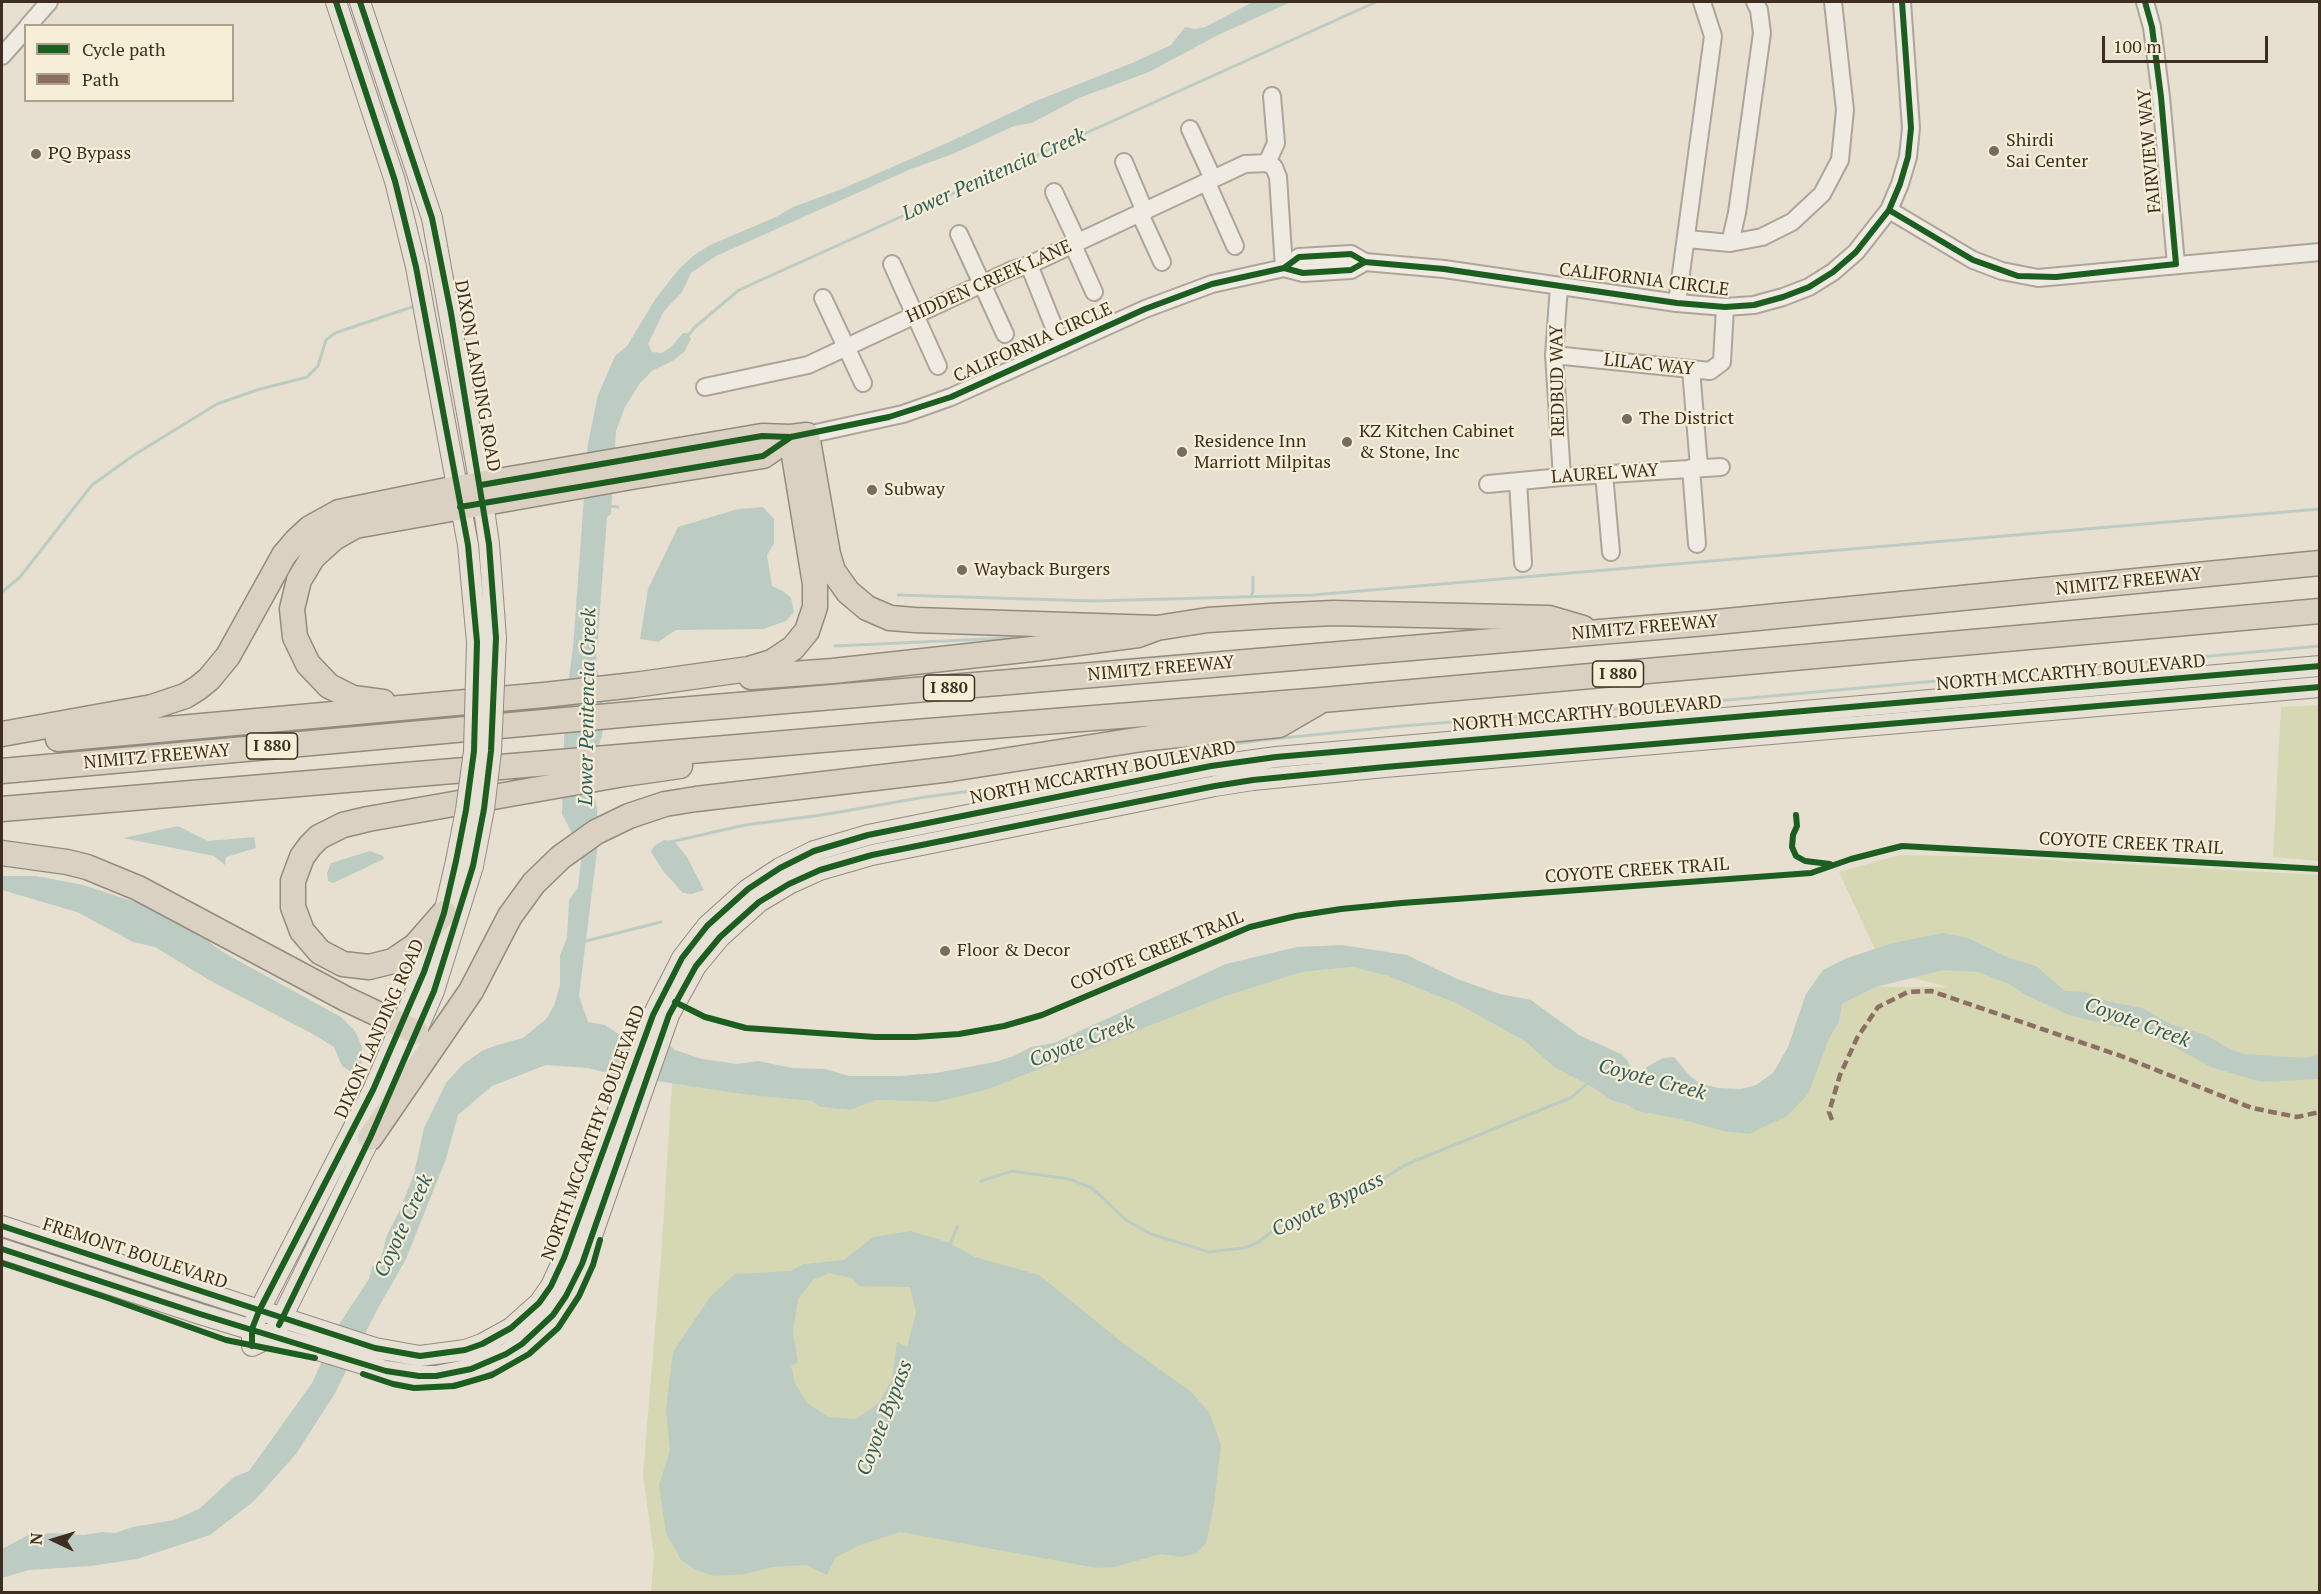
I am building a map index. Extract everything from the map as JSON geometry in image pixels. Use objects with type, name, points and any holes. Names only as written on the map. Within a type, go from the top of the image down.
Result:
[{"type":"highway","name":"CALIFORNIA CIRCLE","points":[[470,496],[638,466],[763,456],[799,436]]},
{"type":"highway","points":[[799,436],[831,562],[848,592],[867,608],[890,618],[915,621],[1157,628],[1208,620],[1334,613],[1549,618],[1596,632]]},
{"type":"highway","points":[[2,744],[544,695],[749,669],[772,662],[794,648],[807,631],[815,607],[815,584],[799,436]]},
{"type":"highway","points":[[458,702],[379,702],[353,698],[342,693],[318,676],[308,664],[295,637],[292,609],[294,594],[305,568],[313,556],[334,538],[355,526],[470,496]]},
{"type":"highway","points":[[2,734],[152,707],[185,696],[209,679],[219,668],[284,555],[310,528],[339,512],[355,508],[470,496]]},
{"type":"highway","name":"NIMITZ FREEWAY","points":[[2,771],[632,714],[1706,623],[2319,563]]},
{"type":"highway","name":"I 880","points":[[2,809],[540,763],[630,764],[916,732],[1322,700],[2319,611]]},
{"type":"highway","points":[[634,685],[833,671],[1044,648],[1138,635],[1157,628]]},
{"type":"highway","points":[[370,1138],[471,991],[510,916],[534,883],[561,857],[596,832],[629,816],[665,804],[951,769],[1149,738],[1279,725],[1322,700]]},
{"type":"highway","points":[[444,913],[415,946],[393,961],[369,967],[343,964],[320,952],[302,931],[293,907],[293,881],[302,857],[310,846],[319,837],[343,825],[540,789],[630,764]]},
{"type":"highway","points":[[2,853],[87,867],[138,888],[408,1029]]},
{"type":"main road","name":"DIXON LANDING ROAD","points":[[278,1327],[370,1138],[408,1029],[444,913],[465,864],[484,809],[491,752],[486,640],[490,555],[470,496],[396,181],[336,2]]},
{"type":"main road","name":"DIXON LANDING ROAD","points":[[360,2],[432,218],[470,496]]},
{"type":"main road","name":"NORTH MCCARTHY BOULEVARD","points":[[255,1320],[372,1357],[402,1374],[428,1376],[453,1373],[490,1362],[514,1349],[538,1331],[553,1315],[661,1015],[671,976],[699,936],[734,900],[780,868],[814,851],[850,839],[1234,762],[1502,736],[2319,666]]},
{"type":"main road","name":"NORTH MCCARTHY BOULEVARD","points":[[661,1015],[720,937],[759,902],[805,876],[854,860],[1085,812],[1253,780],[1504,756],[2319,687]]},
{"type":"main road","points":[[1798,711],[1800,731]]},
{"type":"main road","points":[[1502,736],[1504,756]]},
{"type":"main road","points":[[1080,792],[1085,812]]},
{"type":"main road","name":"DIXON LANDING ROAD","points":[[255,1320],[372,1090],[408,1029],[434,991],[465,864]]},
{"type":"main road","name":"FREMONT BOULEVARD","points":[[2,1226],[255,1320]]},
{"type":"main road","name":"FREMONT BOULEVARD","points":[[2,1249],[255,1320]]},
{"type":"main road","points":[[255,1320],[252,1346],[278,1327]]},
{"type":"street","points":[[30,24],[49,2]]},
{"type":"street","points":[[1677,303],[1713,36],[1702,2]]},
{"type":"street","points":[[1730,243],[1737,213],[1762,33],[1759,10],[1755,2]]},
{"type":"street","points":[[1687,239],[1730,243],[1762,237],[1792,222],[1822,194],[1840,160],[1845,110],[1833,2]]},
{"type":"street","name":"CALIFORNIA CIRCLE","points":[[799,436],[903,414],[951,397],[1177,296],[1223,281],[1284,268],[1304,273],[1318,273],[1351,270],[1365,262],[1424,266],[1677,303],[1725,307],[1754,305],[1809,287],[1833,272],[1856,252],[1889,210],[1908,157],[1911,128],[1902,2]]},
{"type":"street","name":"FAIRVIEW WAY","points":[[2145,2],[2152,27],[2159,86],[2176,264]]},
{"type":"street","points":[[2,56],[24,30]]},
{"type":"street","points":[[1272,96],[1276,144],[1266,163],[1274,168],[1278,177],[1284,268]]},
{"type":"street","points":[[1190,129],[1235,246]]},
{"type":"street","points":[[1124,162],[1162,262]]},
{"type":"street","name":"HIDDEN CREEK LANE","points":[[705,387],[808,365],[982,284],[1143,213],[1245,164],[1266,163]]},
{"type":"street","points":[[1054,192],[1094,292]]},
{"type":"street","points":[[1889,210],[1973,260],[2018,276],[2056,278],[2176,264],[2319,252]]},
{"type":"street","points":[[959,234],[1005,334]]},
{"type":"street","points":[[892,264],[938,366]]},
{"type":"street","points":[[1029,265],[1062,347]]},
{"type":"street","name":"REDBUD WAY","points":[[1559,286],[1554,355],[1562,477]]},
{"type":"street","points":[[824,298],[862,383]]},
{"type":"street","name":"LILAC WAY","points":[[1554,355],[1710,371],[1722,362],[1725,307]]},
{"type":"street","points":[[1691,369],[1697,544]]},
{"type":"street","name":"LAUREL WAY","points":[[1488,484],[1721,467]]},
{"type":"street","points":[[1604,474],[1611,552]]},
{"type":"street","points":[[1518,482],[1523,563]]},
{"type":"green space","points":[[2319,705],[2319,861],[2273,857],[2281,707]]},
{"type":"green space","points":[[1900,855],[1999,857],[2319,875],[2319,1592],[651,1592],[654,1555],[643,1475],[661,1258],[672,1082],[749,1095],[812,1101],[820,1107],[849,1110],[876,1100],[937,1102],[986,1090],[1223,997],[1302,972],[1352,967],[1388,976],[1458,1004],[1526,1042],[1555,1068],[1613,1101],[1626,1104],[1637,1111],[1680,1119],[1809,1093],[1828,1041],[1839,1022],[1842,1004],[1876,987],[1948,987],[1885,971],[1839,872]]},
{"type":"water","name":"Coyote Creek","points":[[1253,2],[1291,2],[1218,35],[1149,72],[1079,98],[1032,123],[1014,126],[953,154],[911,169],[716,256],[691,273],[682,292],[664,311],[648,344],[652,352],[662,353],[671,347],[683,333],[687,333],[691,339],[684,352],[652,371],[640,383],[625,407],[616,431],[611,514],[607,517],[596,663],[605,716],[602,736],[594,759],[592,788],[597,808],[598,843],[579,996],[588,1022],[605,1025],[623,1037],[657,1037],[667,1042],[675,1050],[702,1059],[737,1064],[758,1061],[793,1068],[825,1069],[849,1076],[936,1073],[995,1062],[1031,1047],[1054,1043],[1226,964],[1297,947],[1342,945],[1407,955],[1457,979],[1500,994],[1531,1000],[1579,1035],[1621,1054],[1627,1060],[1634,1075],[1638,1075],[1663,1058],[1674,1057],[1699,1083],[1718,1088],[1741,1089],[1756,1085],[1773,1073],[1788,1047],[1806,994],[1823,970],[1847,958],[1893,943],[1943,933],[1968,938],[2009,958],[2036,966],[2065,991],[2086,992],[2107,1001],[2142,1008],[2170,1024],[2206,1035],[2243,1054],[2303,1058],[2319,1055],[2319,1079],[2261,1082],[2211,1067],[2152,1035],[2069,1015],[2026,995],[2009,984],[1978,972],[1943,970],[1876,987],[1842,1004],[1839,1022],[1828,1041],[1809,1093],[1787,1116],[1749,1134],[1724,1131],[1680,1119],[1637,1111],[1626,1104],[1613,1101],[1555,1068],[1526,1042],[1458,1004],[1388,976],[1352,967],[1302,972],[1223,997],[986,1090],[937,1102],[876,1100],[850,1110],[820,1107],[812,1101],[749,1095],[611,1074],[588,1068],[546,1065],[492,1086],[458,1115],[446,1159],[406,1259],[334,1395],[296,1454],[254,1501],[210,1535],[137,1559],[91,1566],[29,1570],[2,1578],[2,1549],[30,1534],[35,1537],[51,1533],[84,1535],[102,1532],[115,1533],[133,1527],[174,1520],[199,1509],[234,1477],[249,1471],[312,1383],[338,1326],[369,1279],[372,1267],[381,1258],[387,1235],[414,1174],[424,1128],[446,1083],[463,1064],[482,1051],[523,1038],[546,1019],[554,1006],[560,985],[560,955],[567,938],[569,900],[578,887],[582,852],[562,814],[565,708],[573,647],[588,443],[598,395],[615,356],[627,346],[656,298],[679,269],[710,245],[776,217],[793,207],[842,189],[947,143],[1036,101],[1132,63],[1171,45],[1185,27],[1195,29],[1205,27]]},
{"type":"water","points":[[763,507],[774,519],[774,544],[767,555],[772,586],[791,598],[794,612],[786,621],[763,629],[676,630],[658,642],[640,639],[648,589],[678,527],[738,509]]},
{"type":"water","points":[[178,826],[208,841],[254,837],[256,848],[226,857],[225,865],[214,856],[123,838]]},
{"type":"water","points":[[664,840],[674,841],[687,857],[704,890],[691,894],[683,893],[664,872],[651,852],[654,846]]},
{"type":"water","points":[[370,851],[383,856],[384,859],[333,883],[328,881],[327,873],[331,863]]},
{"type":"water","points":[[2,876],[36,876],[83,885],[154,908],[190,928],[226,954],[341,1017],[355,1031],[362,1047],[361,1069],[358,1076],[342,1066],[334,1047],[311,1033],[209,980],[155,947],[133,942],[77,912],[2,890]]},
{"type":"water","points":[[911,1231],[947,1242],[975,1257],[1039,1275],[1124,1344],[1190,1391],[1209,1412],[1221,1445],[1214,1504],[1206,1543],[1197,1553],[1182,1557],[1161,1554],[1114,1567],[1097,1568],[900,1532],[860,1545],[836,1557],[827,1575],[806,1565],[772,1567],[746,1574],[714,1576],[696,1570],[681,1560],[666,1533],[659,1485],[670,1451],[666,1409],[673,1352],[710,1297],[735,1274],[791,1271],[804,1264],[844,1260],[873,1237]],"holes":[[[829,1273],[852,1278],[858,1286],[910,1287],[916,1313],[907,1347],[897,1342],[892,1379],[879,1403],[856,1419],[828,1417],[807,1403],[795,1383],[791,1366],[798,1362],[793,1332],[798,1299],[813,1280]]]},
{"type":"waterway","name":"Lower Penitencia Creek","points":[[687,337],[695,327],[739,290],[1376,2]]},
{"type":"waterway","points":[[2,592],[20,577],[92,485],[134,455],[217,404],[257,390],[307,377],[318,366],[326,340],[335,333],[415,306]]},
{"type":"waterway","points":[[608,506],[618,507]]},
{"type":"waterway","points":[[898,595],[1094,601],[1313,595],[2320,509]]},
{"type":"waterway","points":[[1251,597],[1253,577]]},
{"type":"waterway","points":[[835,646],[1030,637]]},
{"type":"waterway","points":[[670,842],[745,825],[1002,787],[1171,753],[1262,740],[2320,646]]},
{"type":"waterway","points":[[582,942],[661,922]]},
{"type":"waterway","name":"Coyote Bypass","points":[[981,1181],[1012,1171],[1069,1179],[1092,1188],[1126,1220],[1151,1234],[1209,1252],[1244,1248],[1257,1243],[1279,1226],[1340,1194],[1367,1189],[1405,1165],[1572,1097],[1590,1081]]},
{"type":"waterway","name":"Coyote Bypass","points":[[950,1245],[957,1227]]},
{"type":"marked path","points":[[1832,1120],[1829,1112],[1840,1075],[1857,1038],[1878,1007],[1908,992],[1931,991],[2121,1056],[2252,1108],[2297,1117],[2320,1112]]},
{"type":"cycle path","points":[[252,1346],[252,1329],[259,1311],[373,1090],[424,972],[444,913],[456,861],[474,751],[477,642],[468,545],[416,267],[395,181],[336,2]]},
{"type":"cycle path","points":[[279,1325],[370,1138],[434,991],[473,866],[484,809],[491,751],[496,638],[489,544],[451,313],[432,218],[360,2]]},
{"type":"cycle path","points":[[1284,268],[1299,257],[1351,254],[1365,262],[1444,269],[1677,303],[1725,307],[1754,305],[1809,287],[1833,272],[1856,252],[1889,210],[1900,184],[1908,157],[1911,128],[1902,2]]},
{"type":"cycle path","points":[[1889,210],[1973,260],[2018,276],[2056,277],[2176,264],[2161,97],[2152,27],[2145,2]]},
{"type":"cycle path","points":[[481,485],[762,436],[791,437],[889,417],[951,397],[1145,309],[1212,284],[1284,268],[1303,273],[1351,270],[1365,262]]},
{"type":"cycle path","points":[[460,507],[763,456],[791,437]]},
{"type":"cycle path","points":[[2,1226],[375,1348],[420,1356],[465,1350],[482,1344],[511,1328],[539,1303],[551,1286],[564,1258],[653,1015],[682,958],[707,926],[748,889],[780,868],[814,851],[868,835],[1211,766],[1276,757],[2320,666]]},
{"type":"cycle path","points":[[2,1249],[200,1314],[386,1371],[436,1376],[471,1369],[506,1354],[522,1344],[553,1315],[566,1296],[582,1264],[669,1015],[696,966],[720,937],[759,902],[789,884],[820,870],[872,855],[1253,780],[2320,687]]},
{"type":"cycle path","points":[[1796,815],[1797,826],[1793,835],[1792,847],[1796,856],[1805,861],[1830,864]]},
{"type":"cycle path","name":"COYOTE CREEK TRAIL","points":[[675,1002],[705,1017],[746,1028],[875,1037],[959,1034],[1004,1026],[1042,1015],[1250,927],[1296,916],[1402,903],[1811,873],[1851,859],[1902,846],[2320,869]]},
{"type":"cycle path","points":[[363,1374],[414,1388],[454,1386],[492,1375],[529,1354],[558,1328],[579,1296],[593,1265],[600,1240]]},
{"type":"cycle path","points":[[2,1263],[226,1340],[315,1358]]},
{"type":"place","name":"Shirdi Sai Center","points":[[1994,151]]},
{"type":"place","name":"PQ Bypass","points":[[36,154]]},
{"type":"place","name":"The District","points":[[1627,419]]},
{"type":"place","name":"KZ Kitchen Cabinet & Stone, Inc","points":[[1347,442]]},
{"type":"place","name":"Residence Inn Marriott Milpitas","points":[[1182,452]]},
{"type":"place","name":"Subway","points":[[872,490]]},
{"type":"place","name":"Wayback Burgers","points":[[962,570]]},
{"type":"place","name":"Floor & Decor","points":[[945,951]]}]
